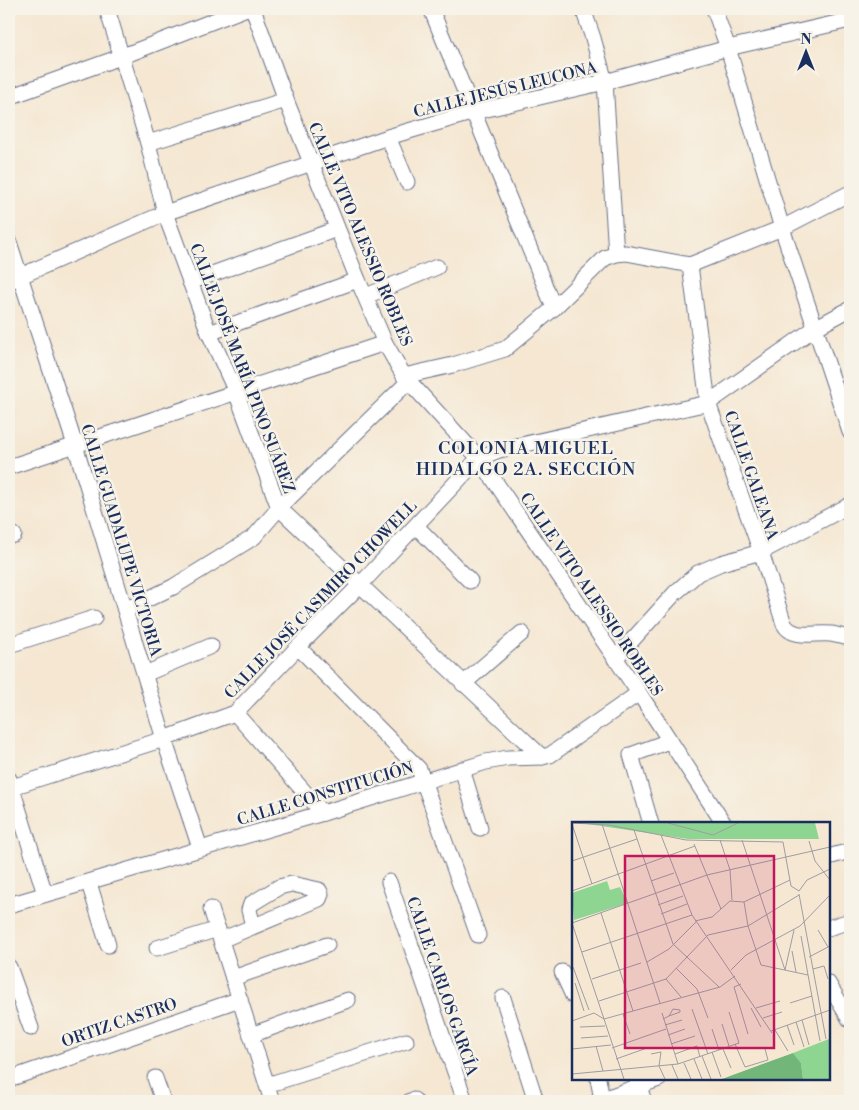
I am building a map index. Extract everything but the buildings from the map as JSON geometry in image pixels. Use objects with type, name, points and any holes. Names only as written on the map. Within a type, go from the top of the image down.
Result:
[{"type":"street","name":"CALLE JOSÉ MARÍA PINO SUÁREZ","points":[[106,9],[148,143],[165,213],[209,333],[236,392],[279,508],[542,757]]},
{"type":"street","points":[[9,97],[244,9]]},
{"type":"street","name":"CALLE VITO ALESSIO ROBLES","points":[[253,9],[286,100],[385,343],[406,379],[479,458],[639,693],[723,822]]},
{"type":"street","points":[[431,9],[554,308]]},
{"type":"street","points":[[583,9],[594,38],[605,82],[616,254]]},
{"type":"street","points":[[714,9],[728,48],[782,228],[850,432]]},
{"type":"street","name":"CALLE JESÚS LEUCONA","points":[[14,279],[165,213],[388,138],[474,112],[605,82],[728,48],[850,20]]},
{"type":"street","points":[[148,143],[286,100]]},
{"type":"street","points":[[388,138],[407,182]]},
{"type":"street","points":[[125,610],[173,587],[254,537],[279,508],[406,379],[505,349],[554,308],[606,258],[616,254],[638,255],[690,265],[782,228],[850,192]]},
{"type":"street","points":[[190,282],[337,229]]},
{"type":"street","name":"CALLE GUADALUPE VICTORIA","points":[[9,242],[14,279],[75,445],[164,740],[200,848]]},
{"type":"street","name":"CALLE GALEANA","points":[[690,265],[708,403],[761,552],[784,624],[787,630],[794,634],[831,634],[850,638]]},
{"type":"street","points":[[366,296],[437,267]]},
{"type":"street","points":[[209,333],[358,280]]},
{"type":"street","name":"CALLE JOSÉ CASIMIRO CHOWELL","points":[[10,785],[164,740],[235,713],[298,646],[360,585],[479,458],[499,450],[708,403],[815,328],[850,309]]},
{"type":"street","points":[[9,467],[385,343]]},
{"type":"street","points":[[615,659],[674,593],[698,573],[720,563],[761,552],[850,505]]},
{"type":"street","points":[[416,526],[470,581]]},
{"type":"street","points":[[9,645],[94,618]]},
{"type":"street","points":[[463,684],[522,633]]},
{"type":"street","points":[[145,674],[211,646]]},
{"type":"street","points":[[298,646],[417,765],[478,935]]},
{"type":"street","name":"CALLE CONSTITUCIÓN","points":[[9,905],[324,813],[486,762],[508,758],[550,755],[639,693]]},
{"type":"street","points":[[235,713],[324,813]]},
{"type":"street","points":[[651,822],[631,756],[669,741]]},
{"type":"street","points":[[462,770],[480,828]]},
{"type":"street","points":[[10,785],[45,894]]},
{"type":"street","points":[[829,857],[850,851]]},
{"type":"street","points":[[89,882],[108,945]]},
{"type":"street","name":"CALLE CARLOS GARCÍA","points":[[389,882],[465,1101]]},
{"type":"street","points":[[211,909],[272,1101]]},
{"type":"street","points":[[829,928],[850,921]]},
{"type":"street","points":[[157,948],[253,926]]},
{"type":"street","points":[[233,978],[327,945]]},
{"type":"street","points":[[9,967],[32,1028]]},
{"type":"street","points":[[562,972],[572,994]]},
{"type":"street","points":[[829,984],[849,1014]]},
{"type":"street","points":[[503,998],[536,1101]]},
{"type":"street","name":"ORTIZ CASTRO","points":[[9,1079],[240,999]]},
{"type":"street","points":[[251,1035],[348,1000]]},
{"type":"street","points":[[268,1085],[406,1041]]},
{"type":"street","points":[[155,1078],[163,1101]]},
{"type":"street","points":[[598,1080],[600,1100],[656,1080]]},
{"type":"street","points":[[639,1087],[644,1101]]},
{"type":"street","points":[[410,1101],[415,1101]]},
{"type":"district","name":"COLONIA MIGUEL HIDALGO 2A. SECCIÓN","points":[[526,458]]}]
